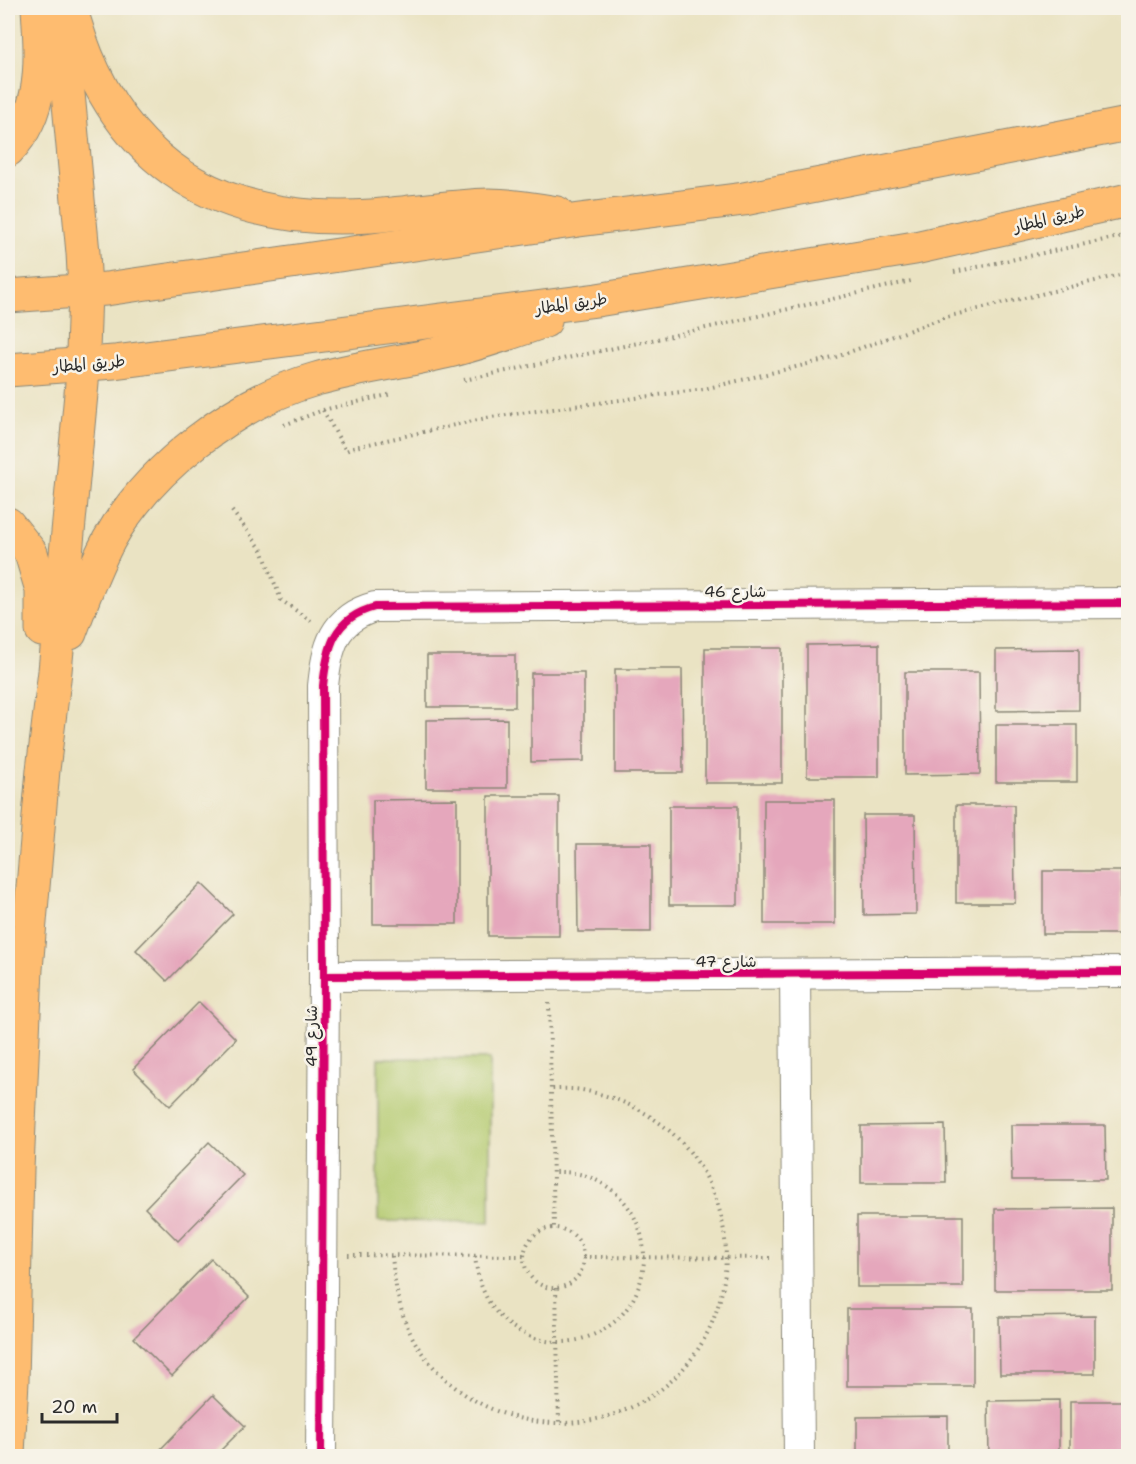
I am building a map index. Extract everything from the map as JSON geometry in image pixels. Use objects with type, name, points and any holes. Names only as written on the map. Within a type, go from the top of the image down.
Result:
[{"type":"highway","points":[[8,150],[22,131],[37,94],[41,54],[38,8]]},
{"type":"highway","points":[[8,1453],[26,969],[82,365],[85,290],[60,8]]},
{"type":"highway","points":[[71,8],[91,68],[105,97],[124,124],[161,162],[206,190],[264,210],[300,215],[371,216],[489,205],[534,209],[579,220]]},
{"type":"highway","points":[[8,296],[106,289],[579,220],[744,199],[1128,124]]},
{"type":"highway","name":"طريق المطار","points":[[8,370],[82,365],[597,300],[915,248],[1128,200]]},
{"type":"highway","points":[[55,671],[93,571],[110,538],[130,508],[155,480],[204,435],[230,418],[286,389],[315,379],[458,348],[549,320],[597,300]]},
{"type":"highway","points":[[8,524],[31,553],[42,590],[42,638],[46,655],[55,671]]},
{"type":"street","name":"شارع 46","points":[[340,629],[360,611],[375,607],[1128,603]]},
{"type":"street","name":"شارع 49","points":[[321,1456],[323,687],[326,657],[340,629]]},
{"type":"street","name":"شارع 47","points":[[324,976],[1128,972]]},
{"type":"street","points":[[795,974],[798,1456]]},
{"type":"path","points":[[945,273],[1128,235]]},
{"type":"path","points":[[323,410],[346,451],[355,447],[490,417],[704,389],[833,358],[946,317],[1128,273]]},
{"type":"path","points":[[460,381],[671,336],[922,278]]},
{"type":"path","points":[[277,428],[323,410],[403,392]]},
{"type":"path","points":[[232,511],[262,550],[281,600],[340,629]]},
{"type":"path","points":[[548,975],[554,1227]]},
{"type":"path","points":[[392,1256],[395,1289],[404,1320],[420,1349],[441,1375],[466,1396],[495,1412],[526,1421],[559,1425],[591,1422],[623,1412],[651,1397],[677,1376],[698,1351],[714,1322],[723,1290],[727,1258],[723,1224],[714,1191],[697,1161],[675,1135],[648,1114],[618,1099],[585,1090],[551,1089]]},
{"type":"path","points":[[475,1256],[476,1272],[481,1288],[498,1316],[525,1335],[557,1342],[574,1341],[605,1329],[618,1318],[630,1305],[643,1274],[645,1257],[638,1223],[618,1194],[603,1184],[587,1176],[571,1172],[553,1172]]},
{"type":"path","points":[[554,1227],[574,1236],[581,1246],[582,1268],[576,1278],[567,1284],[556,1288],[545,1286],[535,1281],[525,1268],[524,1256],[526,1246],[535,1234],[554,1227]]},
{"type":"path","points":[[323,1255],[524,1256]]},
{"type":"path","points":[[583,1257],[798,1258]]},
{"type":"path","points":[[556,1288],[559,1425]]},
{"type":"green space","points":[[378,1058],[490,1059],[490,1222],[378,1221]]},
{"type":"building","points":[[879,644],[879,777],[807,777],[807,645]]},
{"type":"building","points":[[705,648],[782,648],[782,783],[705,783]]},
{"type":"building","points":[[1079,649],[1079,710],[996,711],[996,650]]},
{"type":"building","points":[[427,655],[515,655],[515,707],[427,707]]},
{"type":"building","points":[[615,669],[682,669],[683,773],[615,773]]},
{"type":"building","points":[[905,672],[979,672],[980,774],[905,775]]},
{"type":"building","points":[[531,673],[584,673],[584,761],[531,762]]},
{"type":"building","points":[[507,719],[507,788],[426,788],[426,720]]},
{"type":"building","points":[[996,725],[1077,725],[1077,782],[996,782]]},
{"type":"building","points":[[488,796],[559,796],[559,936],[488,936]]},
{"type":"building","points":[[457,799],[457,924],[373,924],[373,800]]},
{"type":"building","points":[[764,800],[835,800],[835,924],[764,924]]},
{"type":"building","points":[[956,805],[1014,805],[1015,903],[956,903]]},
{"type":"building","points":[[669,806],[738,806],[738,905],[669,905]]},
{"type":"building","points":[[863,815],[915,815],[916,914],[864,915]]},
{"type":"building","points":[[577,844],[651,844],[651,932],[578,932]]},
{"type":"building","points":[[1043,871],[1121,871],[1121,934],[1043,934]]},
{"type":"building","points":[[201,883],[233,914],[167,981],[136,950]]},
{"type":"building","points":[[199,1002],[236,1039],[170,1106],[133,1069]]},
{"type":"building","points":[[945,1125],[946,1183],[861,1183],[861,1126]]},
{"type":"building","points":[[1011,1125],[1105,1125],[1106,1180],[1012,1180]]},
{"type":"building","points":[[209,1142],[243,1175],[178,1241],[145,1208]]},
{"type":"building","points":[[1112,1208],[1112,1290],[995,1290],[995,1209]]},
{"type":"building","points":[[857,1216],[963,1216],[963,1287],[857,1287]]},
{"type":"building","points":[[211,1259],[249,1297],[172,1376],[134,1338]]},
{"type":"building","points":[[847,1309],[973,1309],[973,1386],[847,1386]]},
{"type":"building","points":[[1095,1316],[1095,1374],[1000,1374],[999,1317]]},
{"type":"building","points":[[213,1395],[245,1426],[215,1456],[154,1456]]},
{"type":"building","points":[[1059,1400],[1059,1456],[989,1456],[988,1401]]},
{"type":"building","points":[[1070,1401],[1127,1401],[1127,1456],[1070,1456]]},
{"type":"building","points":[[948,1416],[948,1456],[857,1456],[857,1417]]},
{"type":"cycle path","points":[[321,1456],[323,686],[330,647],[341,627],[361,612],[375,607],[1128,603]]},
{"type":"cycle path","points":[[324,976],[1128,972]]}]
